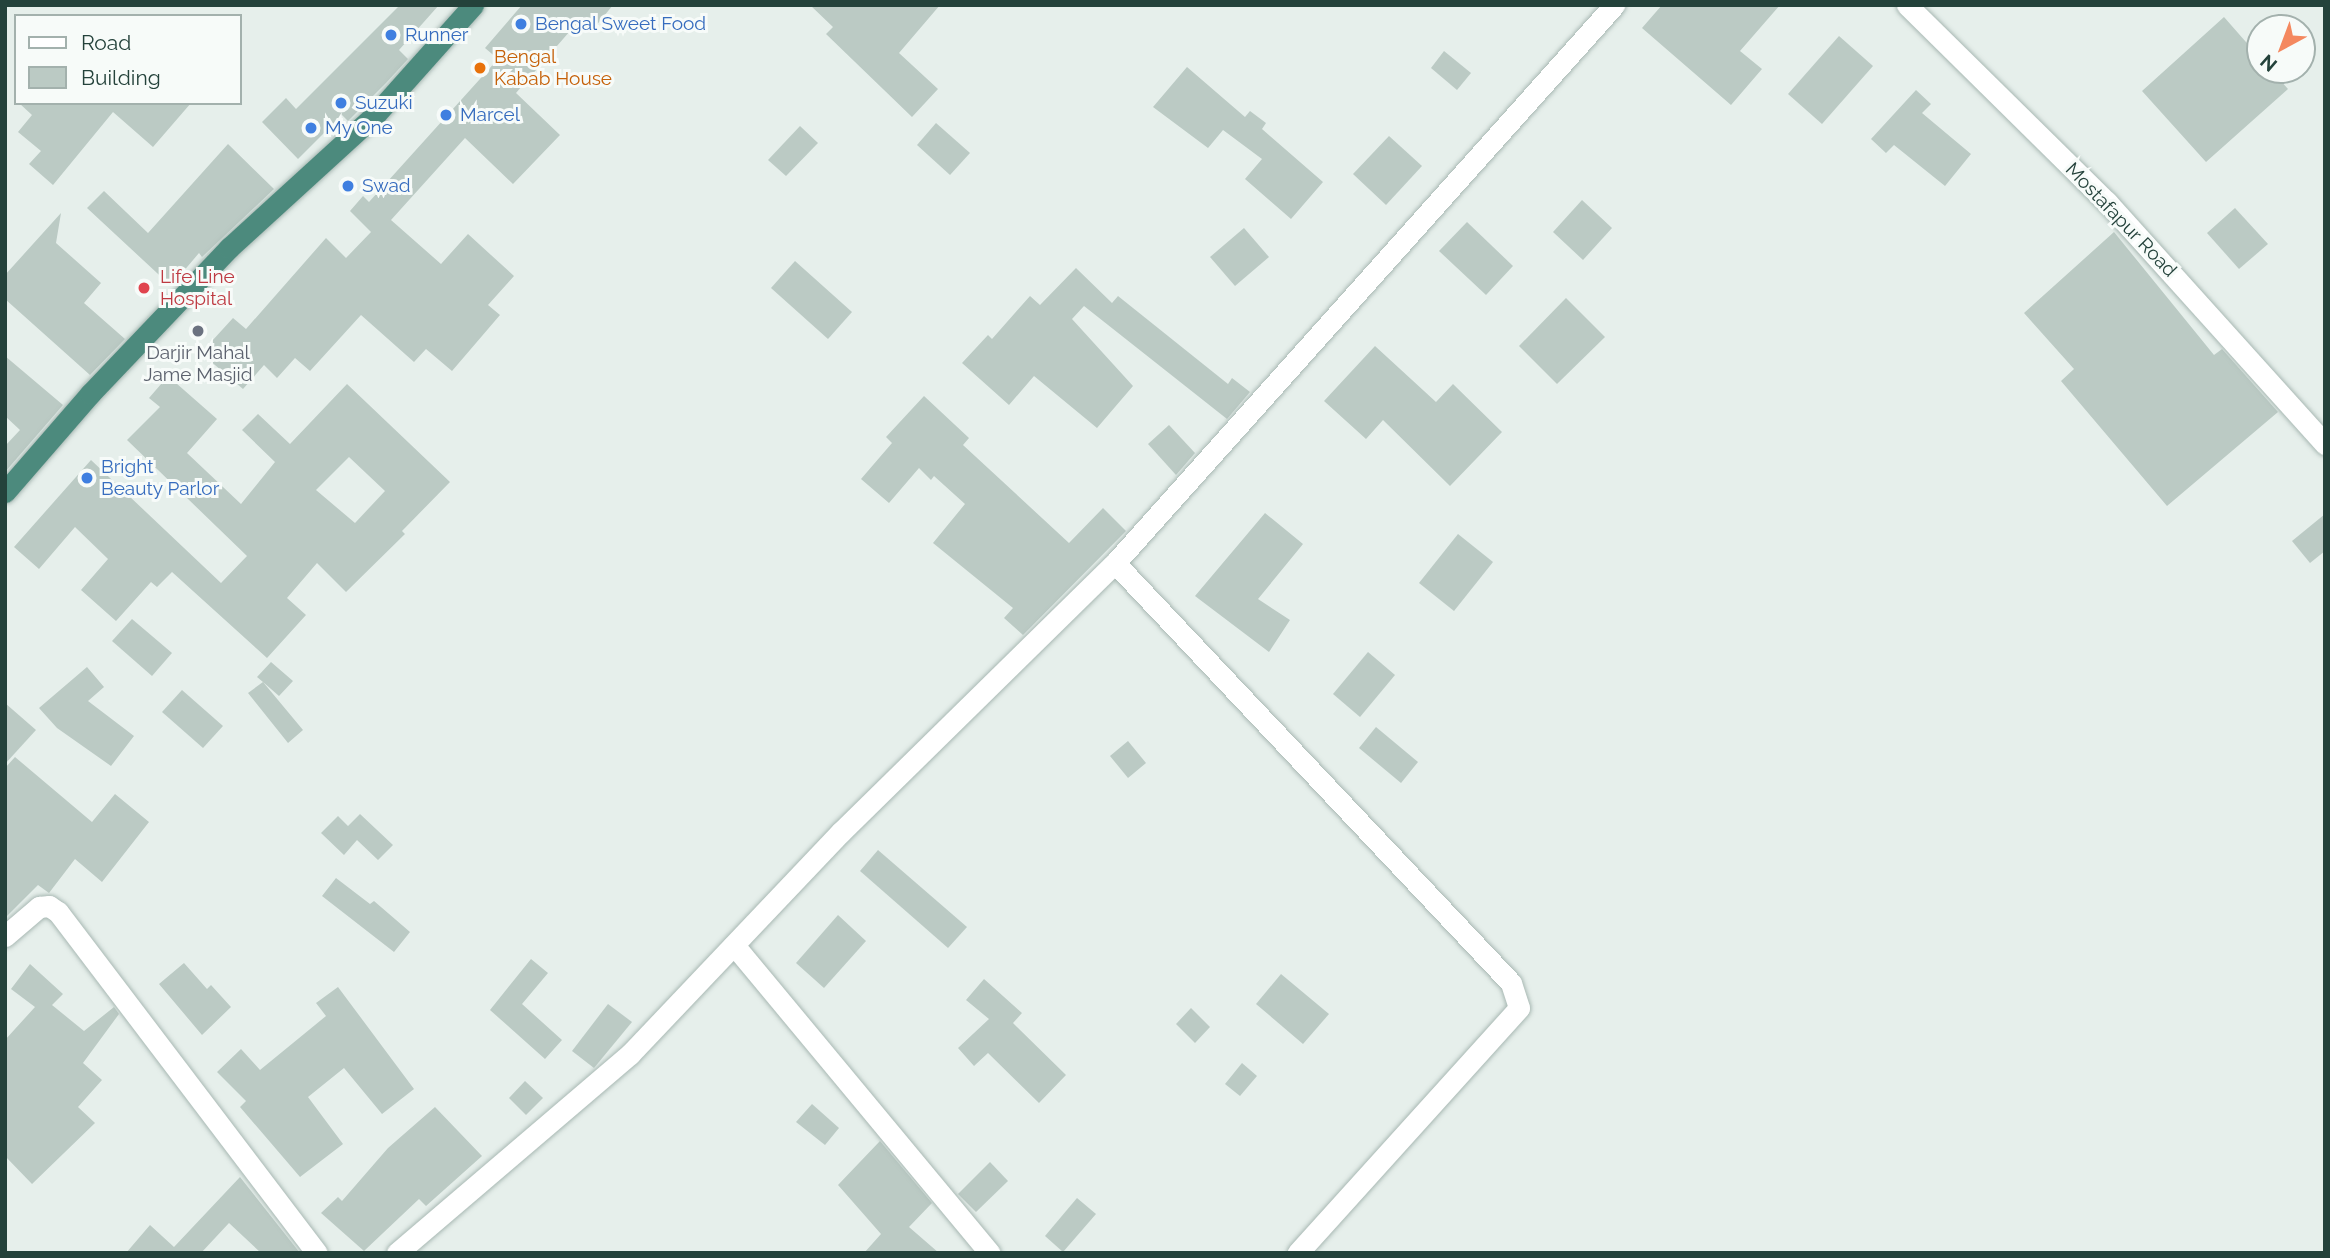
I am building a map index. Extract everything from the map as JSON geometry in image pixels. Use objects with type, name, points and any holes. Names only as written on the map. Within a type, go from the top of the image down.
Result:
[{"type":"highway","points":[[5,492],[90,394],[229,248],[376,114],[473,5]]},
{"type":"street","points":[[397,1253],[630,1054],[841,832],[1115,563],[1614,5]]},
{"type":"street","name":"Mostafapur Road","points":[[1907,5],[2107,202],[2325,444]]},
{"type":"street","points":[[1115,563],[1511,983],[1519,1008],[1298,1253]]},
{"type":"street","points":[[5,936],[39,907],[50,906],[58,912],[317,1253]]},
{"type":"street","points":[[734,945],[990,1253]]},
{"type":"building","points":[[400,5],[439,5],[399,50],[408,59],[348,121],[342,115],[298,159],[262,122],[286,98],[296,109]]},
{"type":"building","points":[[522,5],[613,5],[590,33],[577,23],[516,93],[560,135],[513,184],[465,138],[391,220],[441,264],[468,234],[514,276],[488,305],[500,315],[452,371],[426,349],[414,362],[361,315],[310,371],[295,358],[277,378],[264,365],[243,389],[201,353],[233,318],[246,329],[326,238],[346,258],[371,232],[350,211],[363,196],[369,202],[498,59],[485,48]]},
{"type":"building","points":[[810,5],[940,5],[899,53],[938,89],[912,117],[826,34],[833,27]]},
{"type":"building","points":[[1662,5],[1780,5],[1740,51],[1762,69],[1731,105],[1642,28]]},
{"type":"building","points":[[2224,17],[2246,42],[2246,84],[2284,84],[2288,89],[2206,162],[2142,91]]},
{"type":"building","points":[[1839,36],[1873,66],[1822,124],[1788,94]]},
{"type":"building","points":[[1444,51],[1471,73],[1457,90],[1431,68]]},
{"type":"building","points":[[1187,67],[1245,117],[1250,111],[1266,123],[1262,129],[1323,182],[1291,219],[1245,179],[1262,159],[1223,130],[1208,148],[1153,107]]},
{"type":"building","points":[[1916,90],[1931,104],[1922,113],[1971,154],[1945,186],[1894,145],[1886,153],[1871,139]]},
{"type":"building","points":[[21,105],[189,105],[153,147],[113,112],[53,185],[29,164],[41,151],[18,132],[32,115]]},
{"type":"building","points":[[936,123],[970,153],[950,175],[917,145]]},
{"type":"building","points":[[800,126],[818,143],[786,176],[768,160]]},
{"type":"building","points":[[1389,136],[1422,166],[1386,205],[1353,174]]},
{"type":"building","points":[[228,144],[274,189],[202,257],[199,253],[171,286],[87,208],[104,191],[148,233]]},
{"type":"building","points":[[1582,200],[1612,228],[1583,260],[1553,232]]},
{"type":"building","points":[[2235,208],[2268,244],[2239,269],[2207,233]]},
{"type":"building","points":[[61,213],[56,243],[101,283],[84,303],[125,339],[90,375],[5,299],[5,275]]},
{"type":"building","points":[[1467,222],[1513,266],[1486,295],[1439,251]]},
{"type":"building","points":[[1244,228],[1269,257],[1235,286],[1210,257]]},
{"type":"building","points":[[2114,232],[2214,355],[2222,349],[2278,412],[2167,506],[2061,381],[2074,369],[2024,313]]},
{"type":"building","points":[[795,261],[852,312],[828,339],[771,288]]},
{"type":"building","points":[[1076,268],[1112,303],[1118,296],[1228,384],[1232,378],[1250,392],[1227,419],[1084,306],[1072,319],[1133,386],[1097,428],[1034,376],[1009,405],[962,363],[988,335],[992,339],[1030,296],[1040,305]]},
{"type":"building","points":[[1566,298],[1605,337],[1557,384],[1519,346]]},
{"type":"building","points":[[1375,346],[1436,402],[1453,384],[1502,432],[1450,486],[1383,420],[1366,439],[1324,401]]},
{"type":"building","points":[[5,356],[63,405],[5,472],[5,446],[20,430],[5,416]]},
{"type":"building","points":[[168,376],[217,419],[187,453],[241,504],[275,462],[242,430],[258,414],[290,444],[347,384],[450,482],[402,531],[405,534],[346,592],[317,563],[287,598],[306,615],[267,658],[172,572],[157,587],[151,582],[116,621],[81,590],[108,559],[75,527],[39,569],[14,547],[91,460],[221,583],[247,556],[127,440],[160,407],[149,398]],"holes":[[[349,457],[385,491],[355,523],[316,490]]]},
{"type":"building","points":[[924,396],[969,438],[963,445],[1069,543],[1103,508],[1126,531],[1023,635],[1004,618],[1013,608],[933,543],[965,504],[934,476],[931,480],[919,468],[889,503],[861,479],[892,443],[886,437]]},
{"type":"building","points":[[1169,425],[1195,453],[1176,475],[1148,444]]},
{"type":"building","points":[[1265,513],[1303,544],[1258,599],[1290,620],[1269,652],[1195,596]]},
{"type":"building","points":[[2325,514],[2325,551],[2310,563],[2292,541]]},
{"type":"building","points":[[1458,534],[1493,562],[1454,611],[1419,583]]},
{"type":"building","points":[[132,619],[172,653],[152,676],[112,641]]},
{"type":"building","points":[[1368,652],[1395,675],[1360,717],[1333,694]]},
{"type":"building","points":[[271,662],[293,681],[279,696],[257,677]]},
{"type":"building","points":[[87,667],[104,687],[88,701],[134,736],[111,766],[57,728],[39,708]]},
{"type":"building","points":[[263,682],[303,730],[288,743],[248,693]]},
{"type":"building","points":[[182,690],[223,726],[203,748],[162,712]]},
{"type":"building","points":[[5,703],[36,730],[5,764]]},
{"type":"building","points":[[1376,727],[1418,762],[1401,783],[1359,748]]},
{"type":"building","points":[[1128,741],[1146,763],[1128,778],[1110,756]]},
{"type":"building","points":[[15,757],[92,822],[115,794],[149,822],[102,882],[75,859],[49,893],[38,885],[5,918],[5,768]]},
{"type":"building","points":[[360,814],[393,845],[378,860],[357,840],[344,855],[321,833],[338,816],[348,826]]},
{"type":"building","points":[[878,850],[967,927],[948,948],[860,871]]},
{"type":"building","points":[[336,878],[370,904],[374,901],[410,932],[394,952],[322,896]]},
{"type":"building","points":[[838,915],[866,941],[824,988],[796,963]]},
{"type":"building","points":[[531,959],[548,973],[522,1004],[562,1040],[545,1059],[490,1010]]},
{"type":"building","points":[[184,963],[207,989],[211,985],[231,1007],[202,1035],[159,984]]},
{"type":"building","points":[[30,964],[63,994],[52,1005],[84,1031],[114,1007],[119,1014],[83,1063],[102,1080],[78,1107],[95,1123],[32,1184],[5,1156],[5,1040],[35,1007],[11,989]]},
{"type":"building","points":[[1281,974],[1329,1014],[1303,1044],[1256,1004]]},
{"type":"building","points":[[984,979],[1022,1013],[1013,1023],[1066,1075],[1039,1103],[988,1053],[974,1066],[958,1048],[989,1019],[966,1000]]},
{"type":"building","points":[[338,987],[414,1089],[382,1114],[344,1068],[308,1097],[343,1144],[300,1177],[240,1107],[246,1101],[217,1072],[241,1049],[260,1070],[326,1016],[316,1003]]},
{"type":"building","points":[[608,1004],[632,1022],[594,1068],[572,1051]]},
{"type":"building","points":[[1191,1008],[1210,1027],[1195,1043],[1176,1024]]},
{"type":"building","points":[[1242,1063],[1257,1076],[1240,1096],[1225,1084]]},
{"type":"building","points":[[525,1081],[543,1098],[526,1115],[509,1098]]},
{"type":"building","points":[[812,1104],[839,1128],[825,1145],[796,1122]]},
{"type":"building","points":[[435,1107],[482,1156],[426,1206],[419,1199],[364,1251],[321,1213],[338,1197],[342,1201],[388,1148]]},
{"type":"building","points":[[880,1141],[932,1203],[909,1227],[939,1253],[864,1253],[881,1234],[838,1185]]},
{"type":"building","points":[[990,1162],[1008,1181],[976,1212],[958,1194]]},
{"type":"building","points":[[240,1177],[300,1253],[261,1253],[229,1223],[201,1253],[126,1253],[150,1225],[174,1247]]},
{"type":"building","points":[[1077,1198],[1096,1214],[1063,1252],[1045,1236]]},
{"type":"place","name":"Bengal Sweet Food","points":[[521,24]]},
{"type":"place","name":"Runner","points":[[391,35]]},
{"type":"place","name":"Bengal Kabab House","points":[[480,68]]},
{"type":"place","name":"Suzuki","points":[[341,103]]},
{"type":"place","name":"Marcel","points":[[446,115]]},
{"type":"place","name":"My One","points":[[311,128]]},
{"type":"place","name":"Swad","points":[[348,186]]},
{"type":"place","name":"Life Line Hospital","points":[[144,288]]},
{"type":"place","name":"Darjir Mahal Jame Masjid","points":[[198,331]]},
{"type":"place","name":"Bright Beauty Parlor","points":[[87,478]]}]
